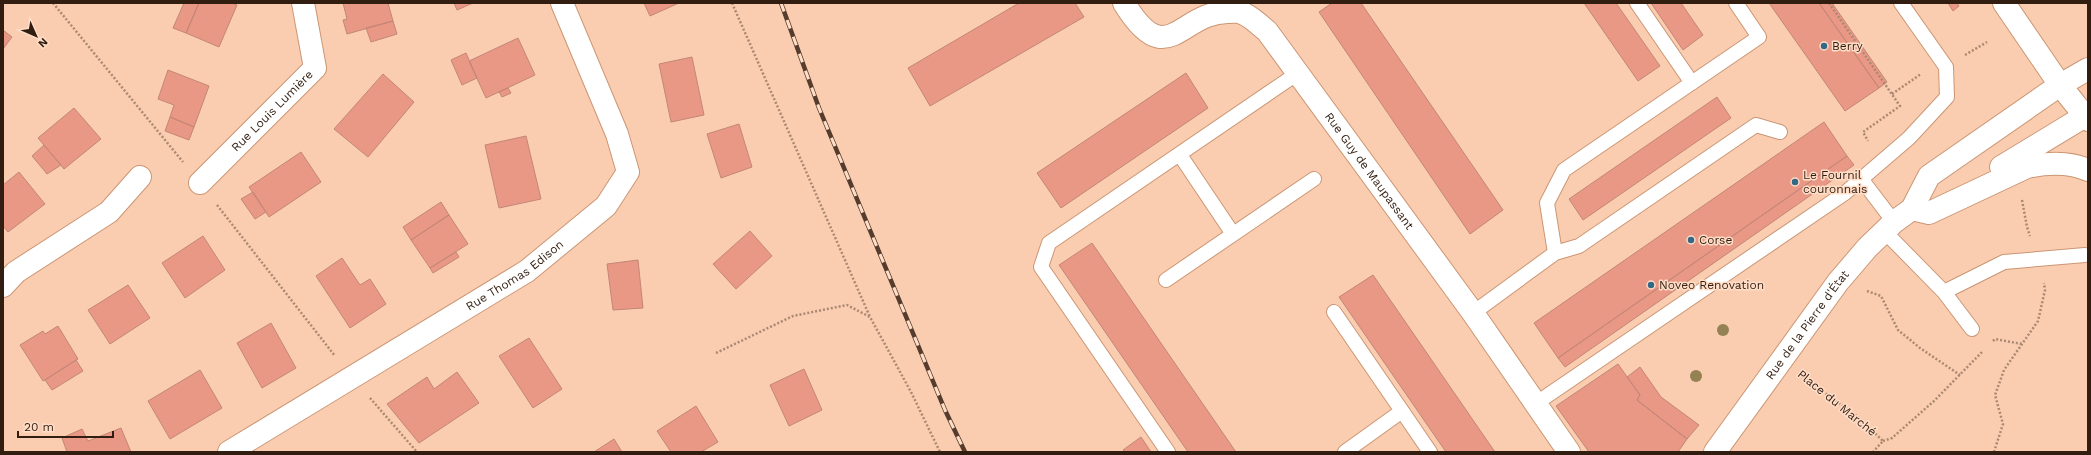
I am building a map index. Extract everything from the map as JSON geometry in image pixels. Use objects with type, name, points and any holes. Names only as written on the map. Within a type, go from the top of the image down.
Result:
[{"type":"street","name":"Rue Louis Lumière","points":[[200,183],[315,68],[303,3]]},
{"type":"street","name":"Rue Thomas Edison","points":[[229,452],[527,271],[606,206],[628,172],[617,134],[562,3]]},
{"type":"street","name":"Rue Guy de Maupassant","points":[[1124,3],[1136,23],[1150,34],[1168,37],[1218,11],[1241,12],[1267,31],[1473,313],[1568,452]]},
{"type":"street","points":[[2004,3],[2060,85],[2087,117]]},
{"type":"street","name":"Rue de la Pierre d'État","points":[[1920,211],[1929,176],[2060,85],[2088,69]]},
{"type":"street","name":"Rue de la Pierre d'État","points":[[1715,452],[1838,282],[1867,248],[1889,227],[2087,117]]},
{"type":"street","name":"Rue de la Pierre d'État","points":[[1920,211],[2027,167],[2042,164],[2054,164],[2080,167],[2088,170]]},
{"type":"street","points":[[3,286],[16,272],[109,212],[140,177]]},
{"type":"lane","points":[[1637,3],[1692,83]]},
{"type":"lane","points":[[1555,253],[1547,203],[1564,170],[1759,38],[1736,3]]},
{"type":"lane","points":[[1535,404],[1862,180],[1909,138],[1947,97],[1944,64],[1900,3]]},
{"type":"lane","points":[[1168,452],[1041,267],[1050,243],[1298,73]]},
{"type":"lane","points":[[1473,313],[1555,253],[1579,246],[1756,124],[1780,132]]},
{"type":"lane","points":[[1180,155],[1233,234]]},
{"type":"lane","points":[[1166,280],[1314,178]]},
{"type":"lane","points":[[1862,180],[1889,227],[1944,292],[1972,328]]},
{"type":"lane","points":[[1944,292],[2004,262],[2085,255]]},
{"type":"lane","points":[[1334,312],[1430,452]]},
{"type":"lane","points":[[1345,452],[1402,411]]},
{"type":"path","points":[[53,3],[200,183],[351,377],[417,452]]},
{"type":"path","points":[[732,3],[870,317],[940,452]]},
{"type":"path","points":[[1829,3],[1900,106],[1880,120]]},
{"type":"path","points":[[1976,48],[1987,42]]},
{"type":"path","points":[[1892,94],[1944,64]]},
{"type":"path","points":[[1994,452],[2003,424],[1994,395],[2004,370],[2038,321],[2045,290],[2040,258],[2027,227],[2022,197]]},
{"type":"path","points":[[1865,290],[1881,296],[1898,330],[1920,348],[1960,375]]},
{"type":"path","points":[[716,352],[793,316],[847,306],[870,317]]},
{"type":"path","points":[[1990,344],[1995,339],[2022,344]]},
{"type":"path","name":"Place du Marché","points":[[1873,452],[1883,441],[1892,438],[1934,401],[1985,350]]},
{"type":"path","name":"Place du Marché","points":[[1802,375],[1858,417],[1883,441]]},
{"type":"building","points":[[184,3],[199,3],[186,33],[173,28]]},
{"type":"building","points":[[199,3],[232,3],[237,5],[219,47],[186,33]]},
{"type":"building","points":[[343,3],[388,3],[393,21],[347,34],[343,20],[347,19]]},
{"type":"building","points":[[454,3],[473,3],[457,10]]},
{"type":"building","points":[[644,3],[679,3],[650,16]]},
{"type":"building","points":[[1019,3],[1075,3],[1084,17],[930,106],[908,68]]},
{"type":"building","points":[[1332,3],[1361,3],[1503,210],[1470,234],[1319,12]]},
{"type":"building","points":[[1584,3],[1616,3],[1660,66],[1638,81]]},
{"type":"building","points":[[1651,3],[1681,3],[1703,35],[1683,50]]},
{"type":"building","name":"Berry","points":[[1769,3],[1819,3],[1879,88],[1845,111]]},
{"type":"building","points":[[1819,3],[1832,3],[1887,82],[1879,88]]},
{"type":"building","points":[[1948,3],[1957,3],[1959,6],[1953,11]]},
{"type":"building","points":[[393,21],[397,34],[371,42],[366,28]]},
{"type":"building","points":[[3,30],[12,37],[3,49]]},
{"type":"building","points":[[518,38],[535,75],[486,98],[469,61]]},
{"type":"building","points":[[466,53],[477,78],[462,85],[451,60]]},
{"type":"building","points":[[692,57],[704,115],[671,122],[659,64]]},
{"type":"building","points":[[168,70],[209,86],[194,127],[170,117],[174,105],[158,99]]},
{"type":"building","points":[[1186,73],[1208,108],[1061,208],[1037,173]]},
{"type":"building","points":[[383,74],[414,102],[368,157],[334,129]]},
{"type":"building","points":[[508,88],[511,93],[502,97],[499,92]]},
{"type":"building","points":[[1717,97],[1731,118],[1583,220],[1569,199]]},
{"type":"building","points":[[74,108],[101,139],[64,169],[38,138]]},
{"type":"building","points":[[170,117],[194,127],[189,140],[165,131]]},
{"type":"building","name":"Corse","points":[[1824,122],[1847,156],[1558,358],[1534,323]]},
{"type":"building","points":[[739,124],[752,167],[721,178],[707,134]]},
{"type":"building","points":[[526,136],[541,199],[499,208],[485,145]]},
{"type":"building","points":[[44,145],[61,165],[47,174],[32,156]]},
{"type":"building","points":[[301,152],[321,182],[269,217],[249,187]]},
{"type":"building","points":[[1847,156],[1854,165],[1565,367],[1558,358]]},
{"type":"building","points":[[19,172],[45,204],[8,232],[3,226],[3,185]]},
{"type":"building","points":[[253,192],[266,212],[255,219],[241,199]]},
{"type":"building","points":[[441,202],[449,215],[411,240],[403,227]]},
{"type":"building","points":[[449,215],[468,244],[430,268],[411,240]]},
{"type":"building","points":[[750,231],[772,256],[736,289],[713,264]]},
{"type":"building","points":[[203,236],[225,270],[185,298],[162,263]]},
{"type":"building","points":[[1092,243],[1236,452],[1188,452],[1059,265]]},
{"type":"building","points":[[456,252],[459,257],[433,273],[430,268]]},
{"type":"building","points":[[342,258],[360,285],[370,279],[386,304],[350,328],[316,276]]},
{"type":"building","points":[[638,260],[643,308],[613,310],[607,264]]},
{"type":"building","points":[[1373,275],[1495,452],[1446,452],[1339,297]]},
{"type":"building","points":[[128,285],[150,318],[110,344],[88,310]]},
{"type":"building","points":[[271,323],[296,368],[262,388],[237,343]]},
{"type":"building","points":[[58,326],[78,359],[43,381],[20,345],[43,331],[45,334]]},
{"type":"building","points":[[529,338],[562,389],[533,408],[499,356]]},
{"type":"building","points":[[76,360],[83,371],[52,390],[45,380]]},
{"type":"building","points":[[1618,364],[1640,395],[1637,400],[1687,439],[1678,452],[1589,452],[1556,406]]},
{"type":"building","points":[[1640,367],[1661,397],[1699,425],[1687,439],[1637,400],[1640,395],[1627,377]]},
{"type":"building","points":[[804,369],[822,410],[789,426],[770,385]]},
{"type":"building","points":[[200,370],[222,408],[170,439],[148,401]]},
{"type":"building","points":[[457,372],[479,403],[419,443],[387,404],[427,377],[434,389]]},
{"type":"building","points":[[696,406],[718,442],[701,452],[671,452],[657,431]]},
{"type":"building","points":[[121,428],[131,452],[67,452],[62,438],[82,429],[88,441]]},
{"type":"building","points":[[1141,437],[1151,452],[1125,452],[1123,450]]},
{"type":"building","points":[[614,439],[622,452],[594,452]]},
{"type":"railway","points":[[781,3],[819,108],[945,410],[965,452]]},
{"type":"place","name":"Berry","points":[[1824,46]]},
{"type":"place","name":"Le Fournil couronnais","points":[[1795,182]]},
{"type":"place","name":"Corse","points":[[1691,240]]},
{"type":"place","name":"Noveo Renovation","points":[[1651,285]]}]
